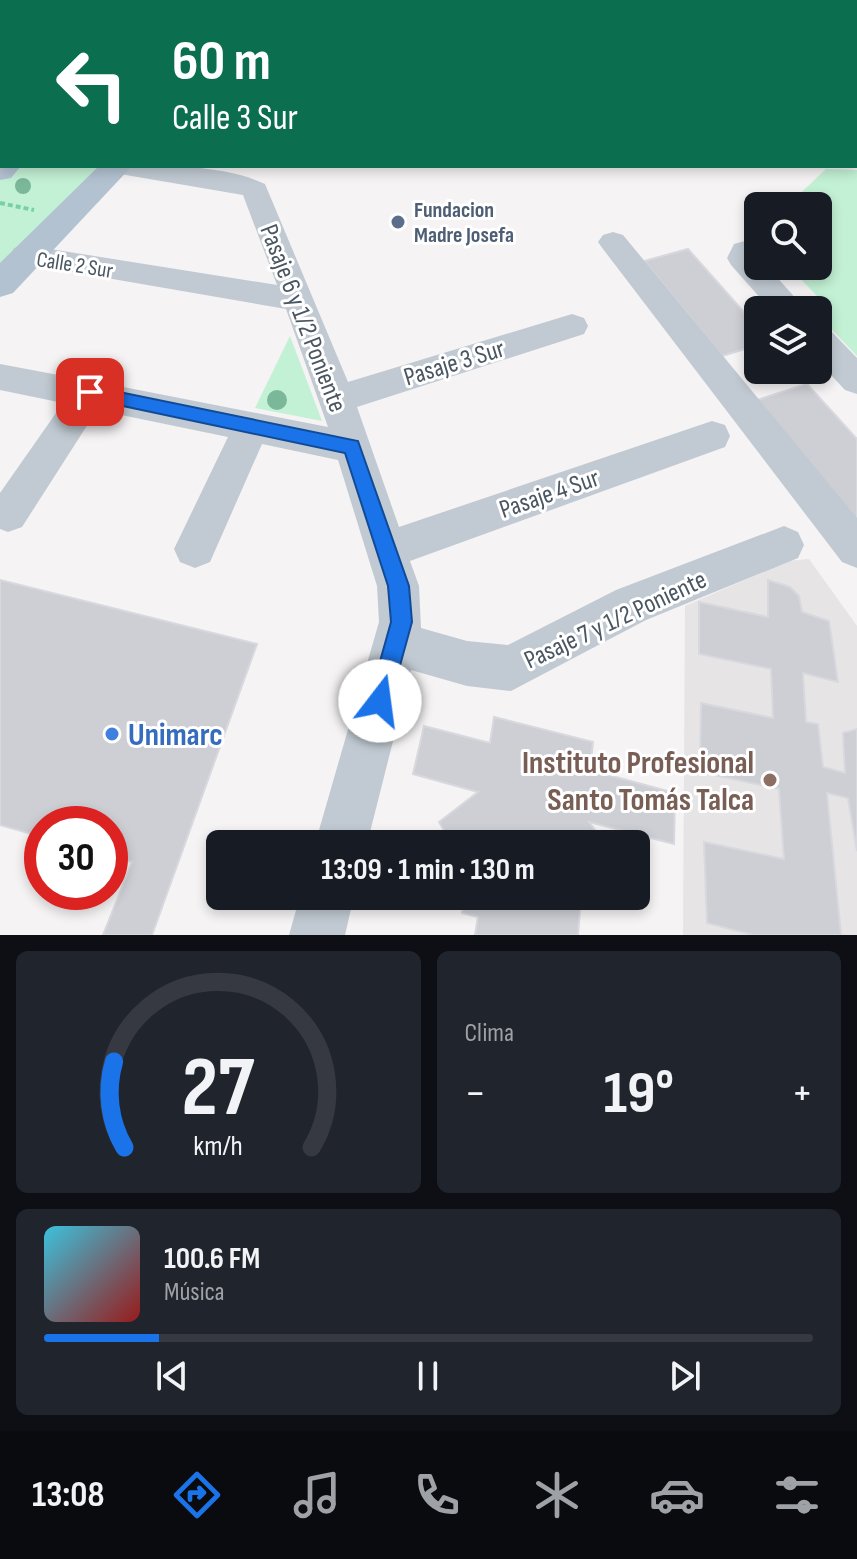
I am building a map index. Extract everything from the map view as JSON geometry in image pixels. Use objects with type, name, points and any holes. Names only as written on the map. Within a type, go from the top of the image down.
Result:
[{"type":"main road","points":[[0,284],[25,255],[116,168]]},
{"type":"street","name":"Pasaje 6 y 1/2 Poniente","points":[[131,168],[245,185],[255,190],[337,399],[387,550],[398,586],[401,622],[345,830]]},
{"type":"street","points":[[613,242],[857,549]]},
{"type":"street","name":"Calle 2 Sur","points":[[25,255],[298,300]]},
{"type":"street","points":[[763,280],[778,296]]},
{"type":"street","name":"Pasaje 3 Sur","points":[[337,399],[572,326]]},
{"type":"street","points":[[832,354],[857,380]]},
{"type":"street","points":[[0,377],[90,392],[352,447]]},
{"type":"street","points":[[8,514],[90,392]]},
{"type":"street","points":[[195,549],[252,425]]},
{"type":"street","name":"Pasaje 4 Sur","points":[[387,550],[712,436]]},
{"type":"street","name":"Pasaje 7 y 1/2 Poniente","points":[[395,643],[464,662],[511,668],[631,605],[784,545]]},
{"type":"street","points":[[317,935],[323,910]]},
{"type":"path","points":[[0,203],[39,211]]},
{"type":"shaded area","name":"Instituto Profesional Santo Tomás Talca","points":[[809,559],[857,626],[857,935],[683,935],[685,606],[788,561]]},
{"type":"green space","points":[[14,168],[99,168],[0,266],[0,179]]},
{"type":"green space","points":[[826,169],[857,170],[857,356],[832,330],[832,296],[817,296],[802,280],[832,280],[832,192],[802,192]]},
{"type":"green space","points":[[290,336],[322,421],[255,408]]},
{"type":"building","points":[[688,249],[744,312],[744,349],[722,356],[644,261]]},
{"type":"building","points":[[807,384],[857,439],[857,522],[757,400]]},
{"type":"building","name":"Unimarc","points":[[0,580],[257,644],[152,935],[103,935],[113,910],[128,910],[128,872],[132,862],[128,861],[128,806],[24,806],[24,832],[0,825]]},
{"type":"building","points":[[768,580],[790,587],[799,596],[802,612],[829,621],[838,682],[803,673],[806,722],[818,724],[823,767],[845,773],[843,733],[857,729],[857,851],[848,798],[827,793],[841,935],[753,935],[707,923],[704,842],[784,859],[779,789],[700,772],[701,703],[773,718],[771,669],[699,654],[699,602],[768,617]]},
{"type":"building","points":[[494,717],[593,742],[590,770],[675,793],[674,844],[650,838],[650,830],[620,830],[589,822],[595,830],[444,830],[439,822],[478,792],[413,774],[424,726],[490,743]]},
{"type":"building","points":[[463,910],[580,910],[578,935],[475,935],[478,917],[462,913]]},
{"type":"place","name":"Fundacion Madre Josefa","points":[[398,222]]},
{"type":"place","name":"Unimarc","points":[[112,734]]},
{"type":"place","name":"Instituto Profesional Santo Tomás Talca","points":[[770,780]]},
{"type":"route","points":[[90,392],[352,447],[398,586],[401,622],[380,701]]}]
